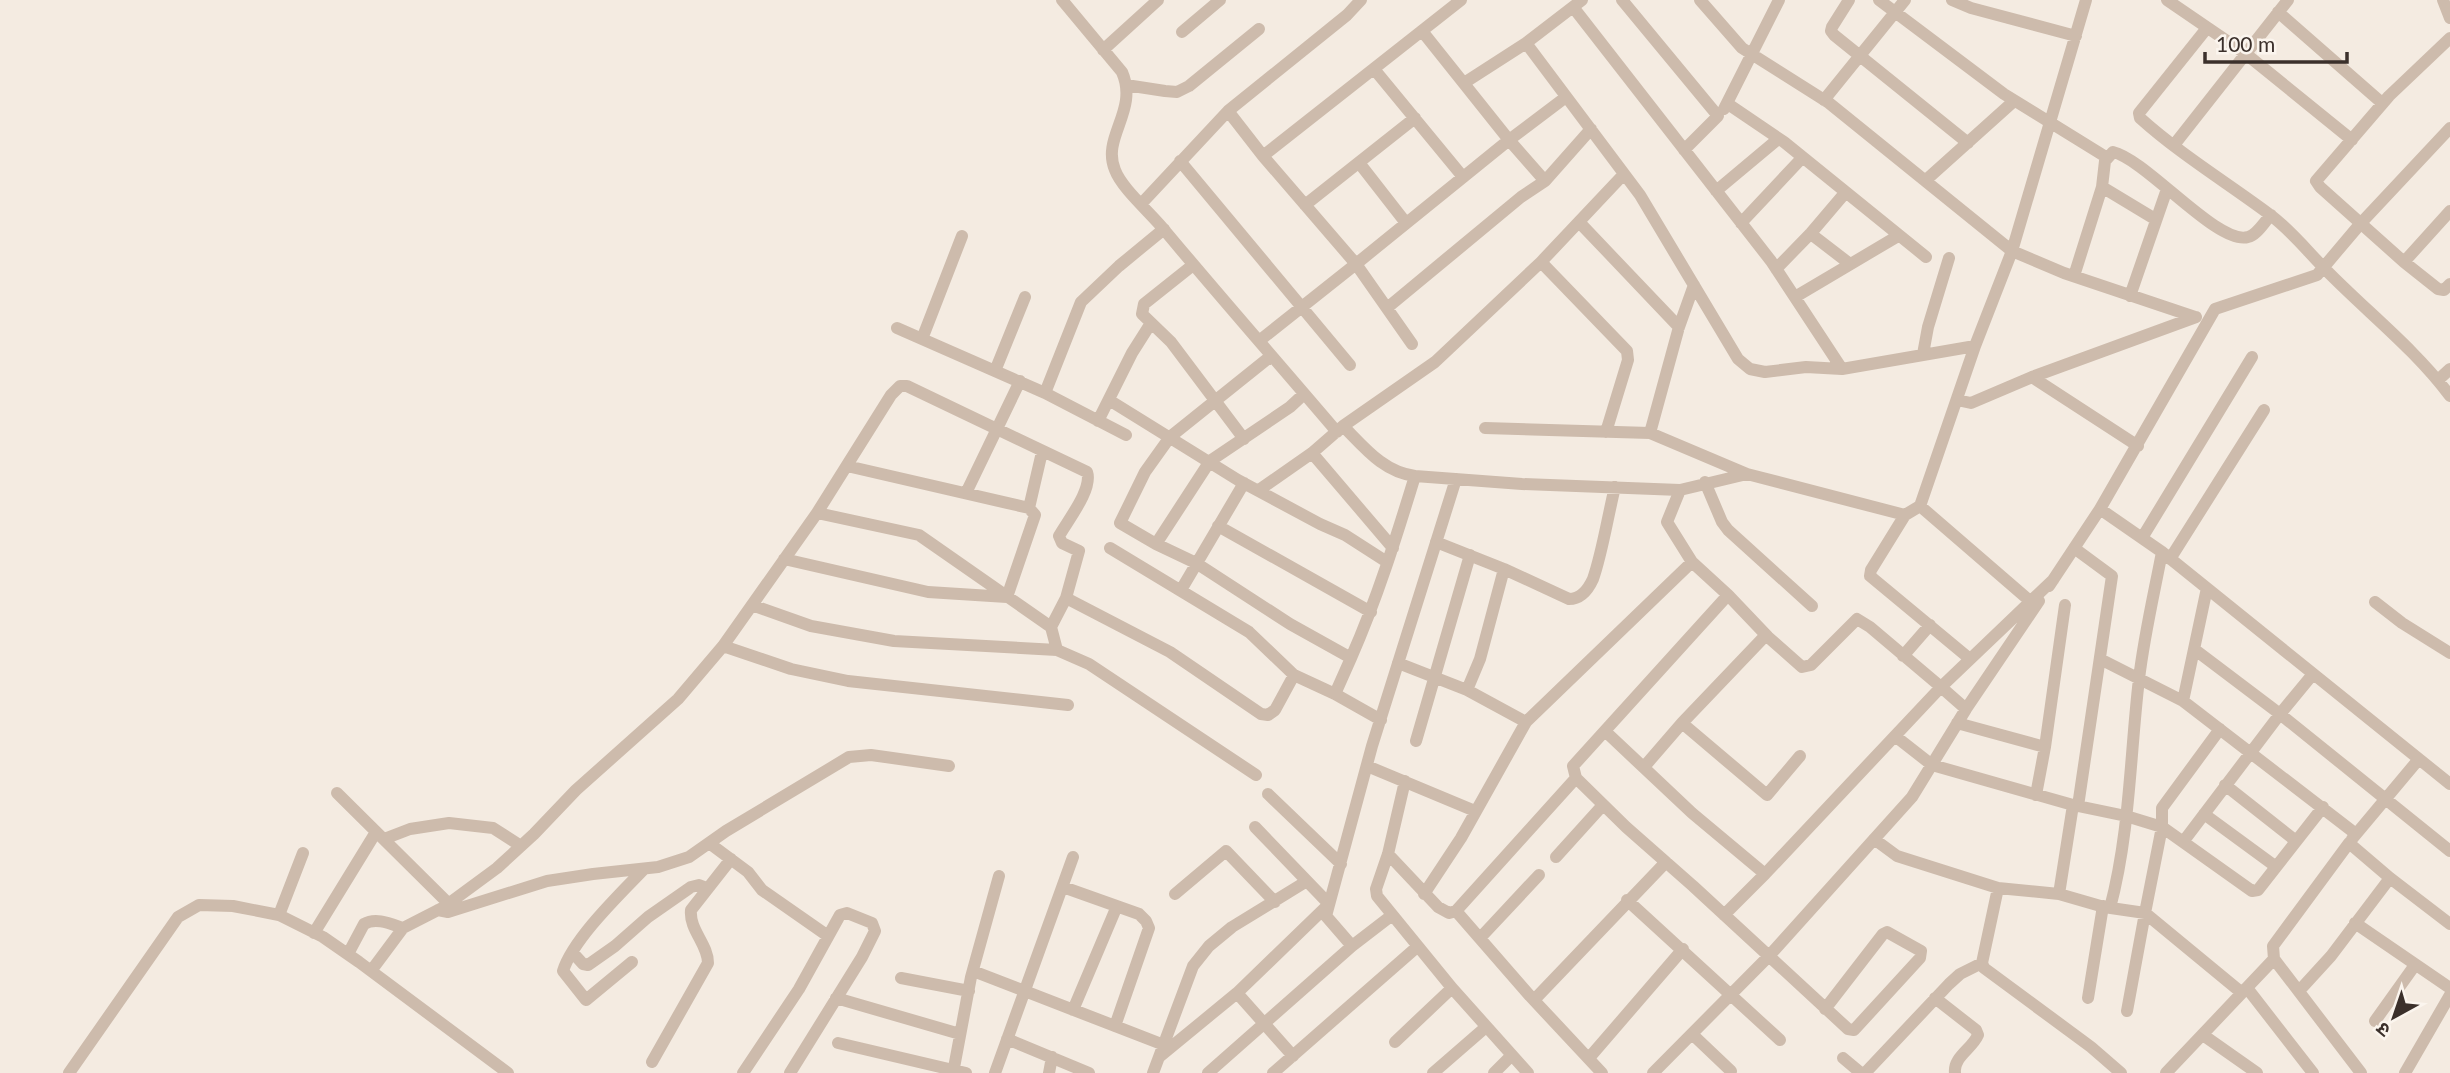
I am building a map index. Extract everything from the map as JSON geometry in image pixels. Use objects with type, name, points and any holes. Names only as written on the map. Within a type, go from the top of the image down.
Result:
[{"type":"street","points":[[1103,50],[1158,0]]},
{"type":"street","points":[[1182,32],[1220,0]]},
{"type":"street","points":[[1142,203],[1228,111],[1347,15],[1361,0]]},
{"type":"street","points":[[1264,156],[1461,0]]},
{"type":"street","points":[[1622,0],[1718,116]]},
{"type":"street","points":[[1700,0],[1733,40],[1824,100],[2012,251],[2074,276],[2194,317]]},
{"type":"street","points":[[1684,150],[1728,104],[1779,0]]},
{"type":"street","points":[[1849,0],[1831,31],[1968,143]]},
{"type":"street","points":[[1879,0],[2014,101],[2106,158]]},
{"type":"street","points":[[1824,100],[1905,0]]},
{"type":"street","points":[[1952,0],[2076,36]]},
{"type":"street","points":[[1970,659],[1870,576],[1871,570],[1905,515],[1920,506],[2012,251],[2086,0]]},
{"type":"street","points":[[2166,0],[2246,54],[2352,139]]},
{"type":"street","points":[[2174,145],[2288,0]]},
{"type":"street","points":[[2443,0],[2450,18]]},
{"type":"street","points":[[1066,1],[1122,72],[1127,103],[1112,145],[1111,158],[1122,183],[1304,394],[1380,463],[1403,474],[1415,476],[1680,490],[1747,474]]},
{"type":"street","points":[[1464,83],[1526,43],[1577,3],[1684,150],[1776,269],[1842,369]]},
{"type":"street","points":[[2278,12],[2382,103]]},
{"type":"street","points":[[2207,28],[2140,113],[2142,120],[2290,231],[2323,268],[2438,380],[2450,396]]},
{"type":"street","points":[[1126,85],[1177,92],[1189,86],[1259,29]]},
{"type":"street","points":[[1422,31],[1545,181]]},
{"type":"street","points":[[2450,38],[2382,103],[2316,181],[2404,262],[2438,289],[2444,290],[2450,284]]},
{"type":"street","points":[[1526,43],[1640,195],[1738,359],[1750,369],[1765,372],[1806,367],[1842,369],[1976,346]]},
{"type":"street","points":[[1374,69],[1462,177]]},
{"type":"street","points":[[1259,341],[1566,97]]},
{"type":"street","points":[[1926,180],[2014,101]]},
{"type":"street","points":[[1728,104],[1778,138],[1926,257]]},
{"type":"street","points":[[1228,111],[1356,264],[1412,344]]},
{"type":"street","points":[[1306,205],[1415,118]]},
{"type":"street","points":[[1957,400],[1971,403],[2032,377],[2215,309],[2317,275],[2361,223],[2450,128]]},
{"type":"street","points":[[1387,308],[1521,197],[1545,181],[1591,129]]},
{"type":"street","points":[[1716,191],[1778,138]]},
{"type":"street","points":[[2074,276],[2102,187],[2106,158],[2113,152],[2129,158],[2193,210],[2238,239],[2254,235],[2270,215]]},
{"type":"street","points":[[1741,223],[1802,158]]},
{"type":"street","points":[[1180,161],[1350,365]]},
{"type":"street","points":[[1360,164],[1406,223]]},
{"type":"street","points":[[1259,490],[1435,362],[1541,262],[1624,173]]},
{"type":"street","points":[[2102,187],[2155,219]]},
{"type":"street","points":[[2130,296],[2167,189]]},
{"type":"street","points":[[1776,269],[1811,234],[1845,193]]},
{"type":"street","points":[[2404,262],[2450,211]]},
{"type":"street","points":[[1579,222],[1679,327]]},
{"type":"street","points":[[1045,393],[1081,302],[1164,229]]},
{"type":"street","points":[[1811,234],[1850,264]]},
{"type":"street","points":[[922,339],[962,236]]},
{"type":"street","points":[[1795,297],[1898,236]]},
{"type":"street","points":[[1923,354],[1928,327],[1949,258]]},
{"type":"street","points":[[1541,262],[1627,351],[1628,359],[1606,432]]},
{"type":"street","points":[[1194,265],[1143,304],[1142,314],[1171,342],[1244,439]]},
{"type":"street","points":[[1650,433],[1679,327],[1694,285]]},
{"type":"street","points":[[995,372],[1025,298]]},
{"type":"street","points":[[1653,1073],[1769,956],[1912,797],[1966,709],[2100,509],[2215,309]]},
{"type":"street","points":[[1098,421],[1132,353],[1151,323]]},
{"type":"street","points":[[897,328],[1045,393],[1126,435]]},
{"type":"street","points":[[1271,356],[1170,438],[1145,472],[1120,522],[1122,526],[1196,563],[1290,624],[1351,659]]},
{"type":"street","points":[[2142,538],[2252,357]]},
{"type":"street","points":[[2438,380],[2450,369]]},
{"type":"street","points":[[2032,377],[2138,446]]},
{"type":"street","points":[[966,493],[1020,382]]},
{"type":"street","points":[[371,971],[404,928],[443,907],[497,868],[576,790],[678,699],[723,646],[817,513],[891,395],[900,386],[907,386],[998,428],[1042,452],[1085,470],[1089,475],[1086,489],[1059,536],[1062,542],[1079,551],[1066,598],[1051,627],[1056,650]]},
{"type":"street","points":[[1156,544],[1210,461],[1290,407],[1304,394]]},
{"type":"street","points":[[1109,400],[1244,483],[1345,535],[1387,562]]},
{"type":"street","points":[[2088,998],[2106,907],[2120,863],[2139,677],[2166,555],[2264,410]]},
{"type":"street","points":[[1485,428],[1650,433],[1747,474],[1905,515]]},
{"type":"street","points":[[1029,508],[1042,452]]},
{"type":"street","points":[[1312,453],[1393,548]]},
{"type":"street","points":[[848,466],[1029,508],[1035,515],[1007,597]]},
{"type":"street","points":[[1335,694],[1371,612],[1415,476]]},
{"type":"street","points":[[1352,946],[1326,916],[1367,766],[1455,479]]},
{"type":"street","points":[[1705,482],[1728,530],[1812,606]]},
{"type":"street","points":[[1181,590],[1244,483]]},
{"type":"street","points":[[1436,542],[1569,599],[1579,598],[1592,581],[1615,488]]},
{"type":"street","points":[[1680,490],[1667,522],[1692,562],[1800,666],[1805,668],[1811,665],[1857,619],[1966,709]]},
{"type":"street","points":[[1920,506],[2030,601]]},
{"type":"street","points":[[2100,509],[2166,555],[2450,784]]},
{"type":"street","points":[[817,513],[919,535],[1051,627]]},
{"type":"street","points":[[1218,526],[1371,612]]},
{"type":"street","points":[[1110,548],[1249,632],[1294,675],[1381,720]]},
{"type":"street","points":[[2059,894],[2112,576],[2074,548]]},
{"type":"street","points":[[1416,741],[1470,555]]},
{"type":"street","points":[[784,559],[928,592],[1007,597]]},
{"type":"street","points":[[1424,894],[1526,722],[1692,562]]},
{"type":"street","points":[[1467,690],[1480,659],[1504,569]]},
{"type":"street","points":[[1724,915],[1941,687],[2053,580]]},
{"type":"street","points":[[2183,701],[2207,588]]},
{"type":"street","points":[[1728,595],[1573,766],[1576,778],[1603,805],[1825,1009],[1848,1029],[1854,1030],[1920,958],[1921,951],[1893,934],[1882,934],[1825,1009]]},
{"type":"street","points":[[1066,598],[1170,652],[1261,714],[1268,715],[1275,710],[1294,675]]},
{"type":"street","points":[[2375,602],[2402,623],[2450,653]]},
{"type":"street","points":[[751,605],[811,626],[894,642],[1056,650],[1089,664],[1256,775]]},
{"type":"street","points":[[2036,795],[2065,605]]},
{"type":"street","points":[[1903,656],[1930,625]]},
{"type":"street","points":[[1644,767],[1766,635]]},
{"type":"street","points":[[723,646],[792,669],[848,681],[1068,705]]},
{"type":"street","points":[[2194,649],[2280,713],[2450,851]]},
{"type":"street","points":[[2100,659],[2183,701],[2220,729],[2323,807],[2390,878],[2450,924]]},
{"type":"street","points":[[1398,663],[1467,690],[1526,722]]},
{"type":"street","points":[[2183,842],[2280,713],[2313,674]]},
{"type":"street","points":[[1682,723],[1767,795],[1800,756]]},
{"type":"street","points":[[1957,723],[2045,747]]},
{"type":"street","points":[[2127,1011],[2162,827],[2162,808],[2220,729]]},
{"type":"street","points":[[1606,732],[1692,813],[1765,874]]},
{"type":"street","points":[[1895,736],[1932,765],[2162,827],[2252,891],[2258,890],[2323,807]]},
{"type":"street","points":[[337,793],[380,836],[448,912],[547,881],[593,873],[658,867],[689,857],[849,757],[872,755],[949,766]]},
{"type":"street","points":[[2361,1073],[2274,959],[2273,946],[2352,839],[2419,759]]},
{"type":"street","points":[[1367,766],[1475,811]]},
{"type":"street","points":[[1456,911],[1576,778]]},
{"type":"street","points":[[1405,781],[1388,854],[1376,889],[1381,904],[1528,1073]]},
{"type":"street","points":[[2225,785],[2296,842]]},
{"type":"street","points":[[1268,794],[1341,864]]},
{"type":"street","points":[[1556,857],[1603,805]]},
{"type":"street","points":[[2204,814],[2275,866]]},
{"type":"street","points":[[314,933],[380,836],[449,823],[492,828],[521,846]]},
{"type":"street","points":[[1255,827],[1329,904]]},
{"type":"street","points":[[1874,839],[1897,856],[1998,887],[2059,894],[2145,914],[2245,990],[2313,1073]]},
{"type":"street","points":[[709,843],[748,872],[762,890],[828,936]]},
{"type":"street","points":[[1175,894],[1226,852],[1275,902]]},
{"type":"street","points":[[279,915],[303,853]]},
{"type":"street","points":[[1388,854],[1443,911],[1456,911],[1602,1073]]},
{"type":"street","points":[[995,1073],[1073,857]]},
{"type":"street","points":[[652,1062],[708,963],[708,955],[690,915],[691,910],[731,859]]},
{"type":"street","points":[[1534,1000],[1666,862]]},
{"type":"street","points":[[632,962],[586,1000],[563,971],[607,907],[644,869]]},
{"type":"street","points":[[1481,937],[1539,875]]},
{"type":"street","points":[[838,1043],[957,1072],[960,1034],[968,991],[999,876]]},
{"type":"street","points":[[2299,991],[2331,956],[2390,878]]},
{"type":"street","points":[[1153,1073],[1193,966],[1209,946],[1232,927],[1307,881]]},
{"type":"street","points":[[573,953],[583,964],[589,965],[648,917],[691,887],[707,888]]},
{"type":"street","points":[[1063,887],[1139,914],[1146,921],[1149,932],[1115,1026]]},
{"type":"street","points":[[1998,887],[1982,963],[1988,971],[2091,1047],[2121,1073]]},
{"type":"street","points":[[1627,900],[1780,1041]]},
{"type":"street","points":[[1161,1051],[1237,993],[1329,904]]},
{"type":"street","points":[[69,1073],[178,917],[199,905],[233,906],[279,915],[314,933],[348,954],[508,1073]]},
{"type":"street","points":[[1073,1010],[1117,906]]},
{"type":"street","points":[[743,1073],[799,989],[844,912],[872,923],[875,931],[862,957],[790,1073]]},
{"type":"street","points":[[1208,1073],[1391,915]]},
{"type":"street","points":[[348,954],[364,924],[369,921],[404,928]]},
{"type":"street","points":[[2355,923],[2450,988]]},
{"type":"street","points":[[1273,1073],[1417,947]]},
{"type":"street","points":[[1589,1058],[1683,949]]},
{"type":"street","points":[[2166,1073],[2274,959]]},
{"type":"street","points":[[1843,1058],[1863,1073],[1960,974],[1982,963]]},
{"type":"street","points":[[2375,1021],[2415,965]]},
{"type":"street","points":[[973,971],[1115,1026],[1161,1051]]},
{"type":"street","points":[[901,978],[968,991]]},
{"type":"street","points":[[1395,1042],[1452,988]]},
{"type":"street","points":[[1237,993],[1293,1056]]},
{"type":"street","points":[[2405,1073],[2450,995]]},
{"type":"street","points":[[836,998],[960,1034]]},
{"type":"street","points":[[1935,998],[1976,1030],[1978,1035],[1977,1040],[1955,1063],[1953,1072]]},
{"type":"street","points":[[1433,1073],[1486,1027]]},
{"type":"street","points":[[1692,1034],[1731,1070]]},
{"type":"street","points":[[2203,1035],[2256,1073]]},
{"type":"street","points":[[1007,1039],[1089,1073]]},
{"type":"street","points":[[1494,1073],[1511,1056]]},
{"type":"street","points":[[1049,1073],[1052,1057]]}]
